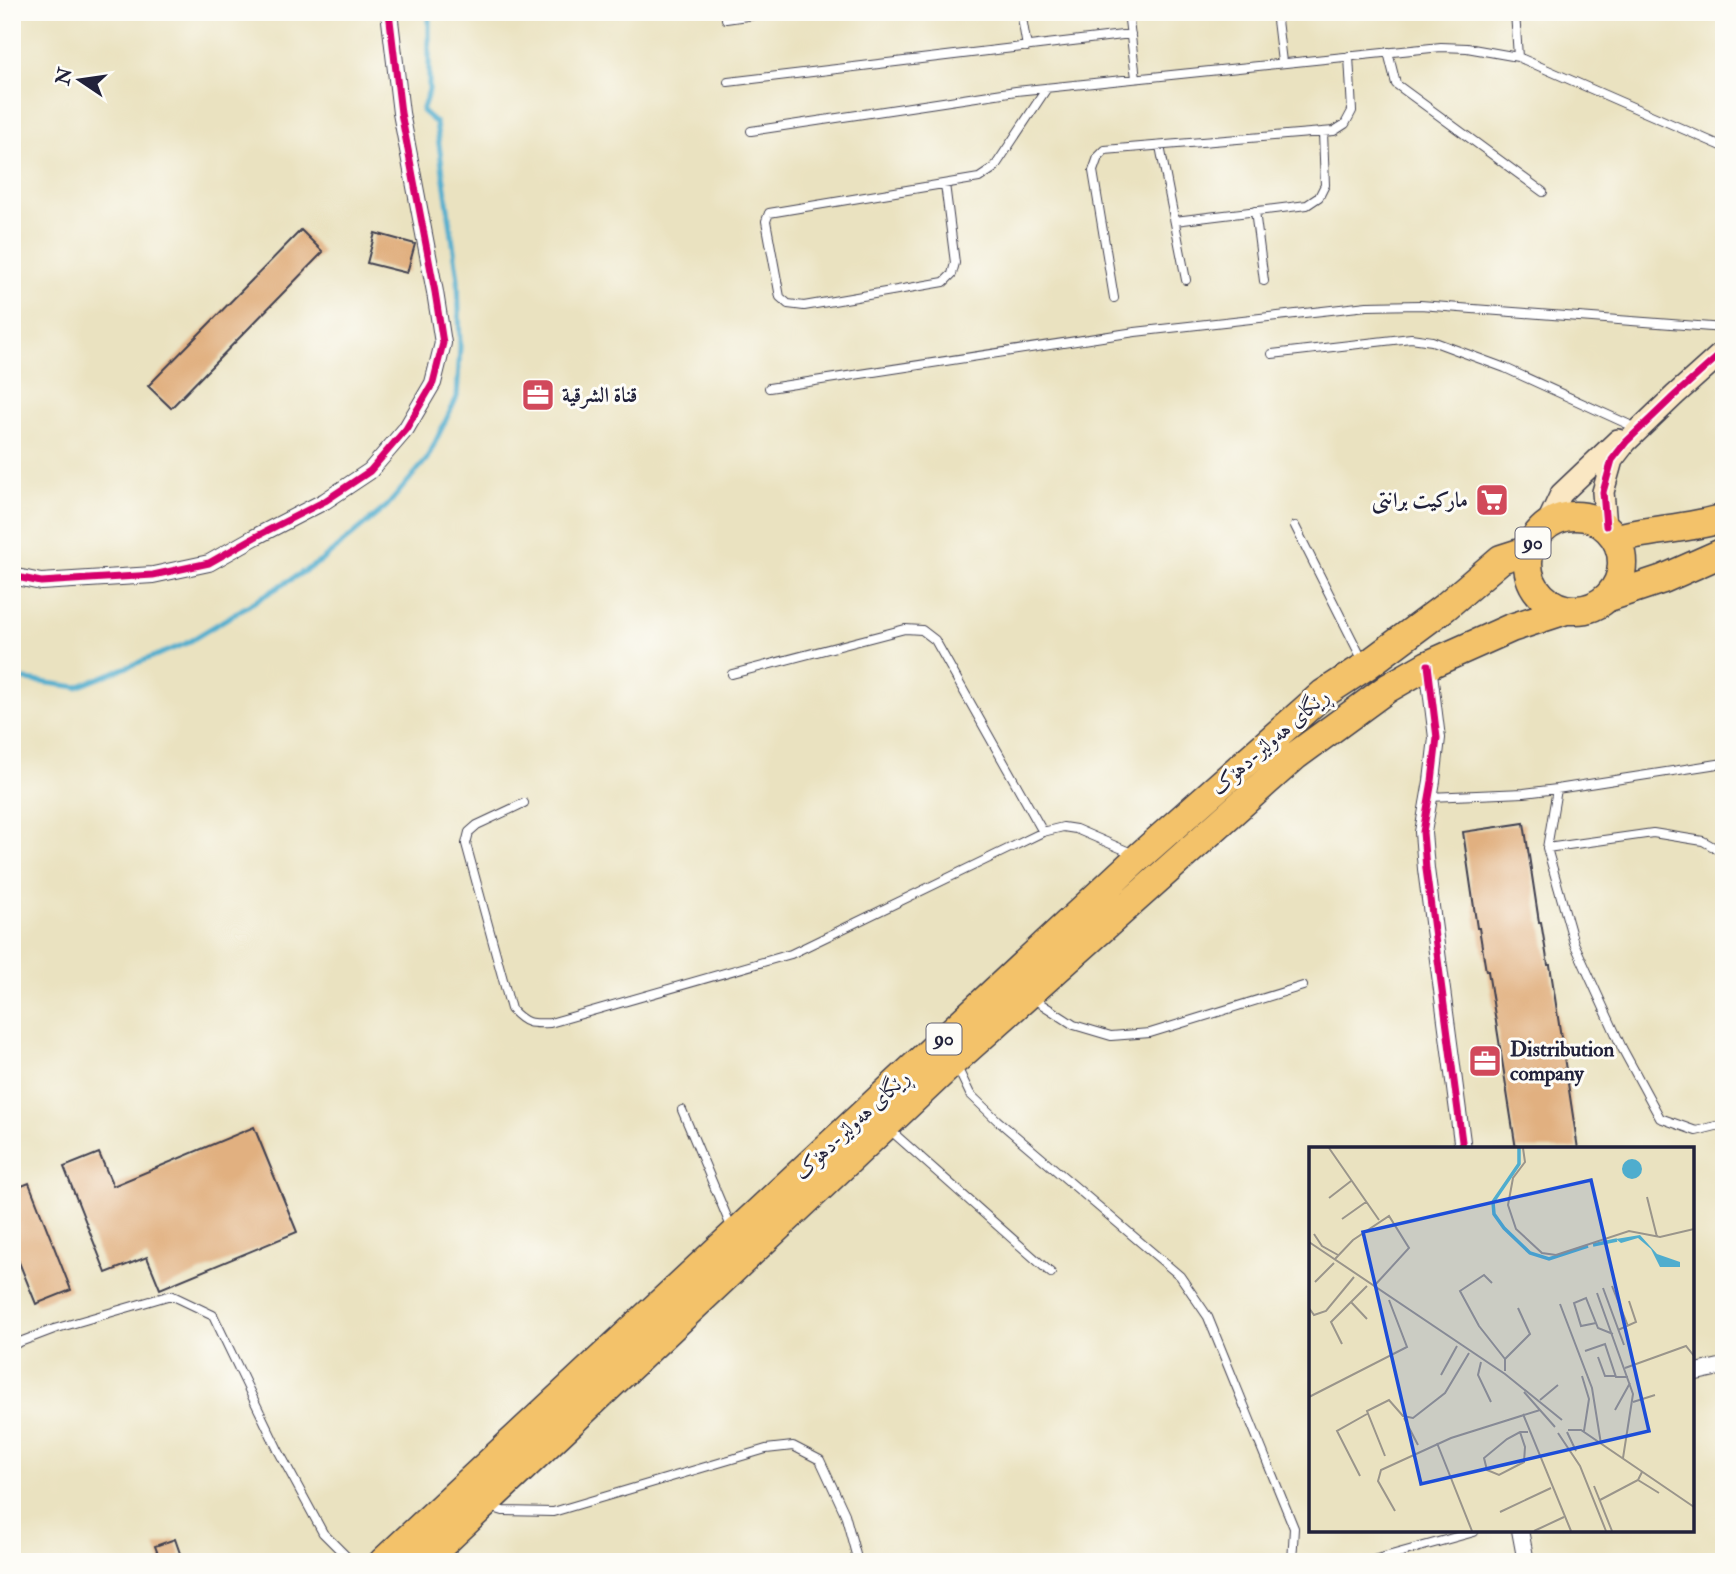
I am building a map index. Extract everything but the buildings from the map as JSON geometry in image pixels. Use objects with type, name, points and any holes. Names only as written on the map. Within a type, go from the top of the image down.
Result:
[{"type":"highway","name":"90","points":[[1724,518],[1703,525],[1611,532],[1592,518],[1577,515],[1562,517],[1547,524],[1536,536],[1528,565],[1531,581],[1539,594],[1551,604],[1566,610],[1581,611],[1597,606],[1609,597],[1663,579],[1724,552]]},
{"type":"highway","points":[[1609,597],[1618,584],[1623,569],[1622,553],[1611,532]]},
{"type":"highway","name":"ڕێگای هەولێر-دهۆک","points":[[383,1562],[1140,856],[1323,694],[1366,666],[1445,607],[1502,559],[1530,550]]},
{"type":"highway","name":"ڕێگای هەولێر-دهۆک","points":[[423,1562],[954,1061],[1295,756],[1388,688],[1428,665],[1511,628],[1566,610]]},
{"type":"street","points":[[12,576],[41,582],[153,575],[209,563],[325,501],[370,471],[406,429],[433,383],[443,343],[401,113],[390,12]]},
{"type":"street","points":[[1611,532],[1603,492],[1612,460],[1626,442],[1724,351]]},
{"type":"street","points":[[1547,524],[1561,494],[1632,426],[1675,395]]},
{"type":"street","points":[[1428,665],[1437,738],[1423,832],[1464,1147]]},
{"type":"street","points":[[1694,1373],[1724,1366]]},
{"type":"street","points":[[1520,1532],[1526,1562]]},
{"type":"lane","points":[[726,19],[776,12]]},
{"type":"lane","points":[[1021,12],[1027,47]]},
{"type":"lane","points":[[1128,12],[1136,78]]},
{"type":"lane","points":[[1276,12],[1282,62]]},
{"type":"lane","points":[[1515,12],[1518,57]]},
{"type":"lane","points":[[729,82],[1131,34]]},
{"type":"lane","points":[[751,131],[1003,93],[1441,47],[1467,48],[1518,57],[1724,146]]},
{"type":"lane","points":[[1388,52],[1396,84],[1543,192]]},
{"type":"lane","points":[[1114,298],[1093,171],[1098,157],[1105,150],[1334,131],[1345,124],[1352,111],[1349,56]]},
{"type":"lane","points":[[944,184],[955,263],[952,274],[944,282],[804,306],[788,304],[780,297],[766,221],[769,213],[979,178],[994,168],[1047,88]]},
{"type":"lane","points":[[1175,221],[1307,205],[1319,197],[1325,185],[1323,132]]},
{"type":"lane","points":[[1160,146],[1186,280]]},
{"type":"lane","points":[[1255,211],[1264,281]]},
{"type":"lane","points":[[769,388],[1135,332],[1367,306],[1420,305],[1724,328]]},
{"type":"lane","points":[[1272,354],[1411,338],[1432,341],[1505,368],[1632,426]]},
{"type":"lane","points":[[1295,526],[1366,666]]},
{"type":"lane","points":[[732,674],[905,629],[922,630],[935,640],[1043,832]]},
{"type":"lane","points":[[1429,797],[1524,793],[1724,763]]},
{"type":"lane","points":[[1557,789],[1547,848],[1574,943],[1622,1048],[1660,1118],[1696,1131],[1724,1125]]},
{"type":"lane","points":[[524,803],[477,825],[469,832],[466,844],[511,1009],[522,1021],[533,1024],[550,1023],[791,954],[1043,832],[1063,827],[1076,829],[1140,856]]},
{"type":"lane","points":[[1547,848],[1653,833],[1703,841],[1724,853]]},
{"type":"lane","points":[[1027,994],[1074,1025],[1111,1036],[1150,1033],[1303,986]]},
{"type":"lane","points":[[954,1061],[970,1094],[1180,1276],[1208,1317],[1294,1528],[1292,1562]]},
{"type":"lane","points":[[682,1110],[734,1235]]},
{"type":"lane","points":[[885,1126],[1051,1273]]},
{"type":"lane","points":[[12,1345],[54,1329],[171,1295],[213,1315],[278,1450],[323,1533],[352,1562]]},
{"type":"lane","points":[[483,1505],[503,1511],[553,1512],[766,1449],[793,1446],[820,1460],[845,1514],[858,1562]]},
{"type":"lane","points":[[1366,1562],[1474,1532]]},
{"type":"waterway","points":[[12,678],[77,687],[185,644],[321,561],[387,506],[427,459],[457,397],[460,347],[458,279],[436,123],[422,111],[429,90],[429,12]]},
{"type":"cycle path","points":[[12,576],[41,582],[153,575],[209,563],[325,501],[370,471],[406,429],[433,383],[443,343],[401,113],[389,12]]},
{"type":"cycle path","points":[[1606,526],[1603,492],[1612,460],[1626,442],[1724,351]]},
{"type":"cycle path","points":[[1428,665],[1437,738],[1423,832],[1463,1147]]},
{"type":"place","name":"قناة الشرقية","points":[[538,395]]},
{"type":"place","name":"مارکیت برانتی","points":[[1492,500]]},
{"type":"place","name":"Distribution company","points":[[1485,1061]]}]
